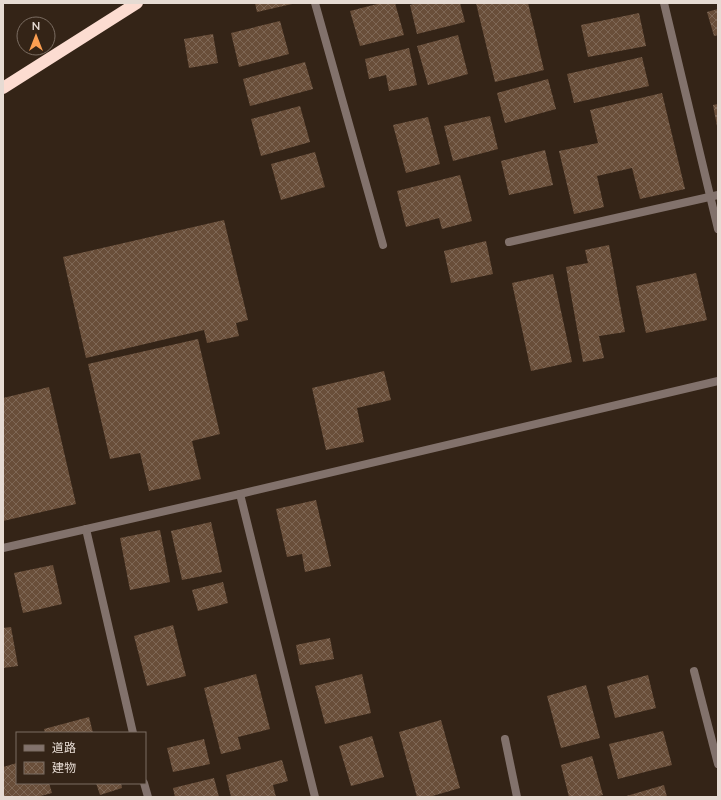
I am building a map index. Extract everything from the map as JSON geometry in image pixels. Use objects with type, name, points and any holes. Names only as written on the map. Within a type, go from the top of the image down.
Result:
[{"type":"highway","points":[[3,88],[130,5]]},
{"type":"street","points":[[316,3],[383,245]]},
{"type":"street","points":[[664,3],[714,196],[718,229]]},
{"type":"street","points":[[509,242],[714,196]]},
{"type":"street","points":[[3,548],[240,494],[718,381]]},
{"type":"street","points":[[240,494],[315,797]]},
{"type":"street","points":[[86,529],[133,732]]},
{"type":"street","points":[[694,671],[718,764]]},
{"type":"street","points":[[505,739],[517,797]]},
{"type":"street","points":[[144,784],[148,797]]},
{"type":"building","points":[[255,3],[292,3],[292,4],[257,12]]},
{"type":"building","points":[[381,3],[395,3],[404,35],[360,46],[350,11]]},
{"type":"building","points":[[418,3],[460,3],[465,22],[417,34],[410,5]]},
{"type":"building","points":[[476,3],[528,3],[544,70],[495,82]]},
{"type":"building","points":[[718,9],[718,35],[714,36],[707,12]]},
{"type":"building","points":[[639,13],[646,46],[588,57],[581,25]]},
{"type":"building","points":[[280,21],[289,54],[239,67],[231,33]]},
{"type":"building","points":[[213,34],[218,63],[189,68],[184,39]]},
{"type":"building","points":[[458,35],[468,74],[428,85],[417,46]]},
{"type":"building","points":[[409,48],[417,85],[389,91],[386,75],[369,79],[365,59]]},
{"type":"building","points":[[642,57],[649,86],[574,103],[567,74]]},
{"type":"building","points":[[305,62],[313,89],[250,106],[243,79]]},
{"type":"building","points":[[548,79],[556,109],[505,123],[497,93]]},
{"type":"building","points":[[662,93],[685,189],[640,199],[632,168],[597,176],[604,207],[574,214],[559,151],[598,143],[590,110]]},
{"type":"building","points":[[718,104],[718,126],[717,126],[713,105]]},
{"type":"building","points":[[300,106],[310,142],[261,156],[251,119]]},
{"type":"building","points":[[490,116],[498,149],[453,161],[444,126]]},
{"type":"building","points":[[428,117],[440,164],[406,173],[393,125]]},
{"type":"building","points":[[545,150],[553,185],[509,195],[501,161]]},
{"type":"building","points":[[315,152],[325,187],[281,200],[271,164]]},
{"type":"building","points":[[460,175],[472,221],[442,229],[439,218],[406,227],[397,191]]},
{"type":"building","points":[[224,220],[248,320],[236,323],[239,336],[207,343],[204,330],[86,358],[63,257]]},
{"type":"building","points":[[486,241],[493,274],[451,283],[444,251]]},
{"type":"building","points":[[609,245],[625,332],[599,336],[604,358],[583,362],[566,267],[588,263],[585,250]]},
{"type":"building","points":[[696,273],[707,320],[646,333],[636,286]]},
{"type":"building","points":[[553,274],[572,362],[531,371],[512,283]]},
{"type":"building","points":[[198,339],[220,434],[192,441],[201,479],[149,491],[140,453],[110,459],[88,364]]},
{"type":"building","points":[[384,371],[391,400],[357,408],[364,442],[326,450],[312,388]]},
{"type":"building","points":[[49,387],[76,504],[3,521],[3,398]]},
{"type":"building","points":[[316,500],[331,566],[305,572],[302,554],[287,557],[276,509]]},
{"type":"building","points":[[211,522],[222,572],[182,580],[171,531]]},
{"type":"building","points":[[160,530],[170,582],[130,590],[120,538]]},
{"type":"building","points":[[53,565],[62,604],[23,613],[14,573]]},
{"type":"building","points":[[223,582],[228,603],[198,611],[192,590]]},
{"type":"building","points":[[173,625],[186,676],[147,686],[134,636]]},
{"type":"building","points":[[11,627],[18,666],[3,668],[3,628]]},
{"type":"building","points":[[330,638],[334,659],[300,665],[296,645]]},
{"type":"building","points":[[256,674],[270,729],[238,737],[241,749],[221,754],[204,688]]},
{"type":"building","points":[[362,674],[371,713],[325,724],[315,686]]},
{"type":"building","points":[[648,675],[656,708],[615,718],[607,686]]},
{"type":"building","points":[[586,685],[600,738],[561,748],[547,696]]},
{"type":"building","points":[[89,717],[93,732],[45,732],[44,729]]},
{"type":"building","points":[[441,720],[460,788],[429,797],[417,797],[399,732]]},
{"type":"building","points":[[663,731],[672,765],[618,779],[609,744]]},
{"type":"building","points":[[372,736],[384,777],[351,786],[339,746]]},
{"type":"building","points":[[204,739],[210,764],[173,772],[167,748]]},
{"type":"building","points":[[592,756],[603,795],[595,797],[569,797],[561,765]]},
{"type":"building","points":[[282,760],[288,781],[273,785],[276,797],[231,797],[226,775]]},
{"type":"building","points":[[16,763],[16,784],[49,784],[52,793],[37,797],[3,797],[3,767]]},
{"type":"building","points":[[214,778],[219,797],[175,797],[173,788]]},
{"type":"building","points":[[96,784],[121,784],[122,788],[100,795]]},
{"type":"building","points":[[664,785],[667,797],[623,797]]}]
